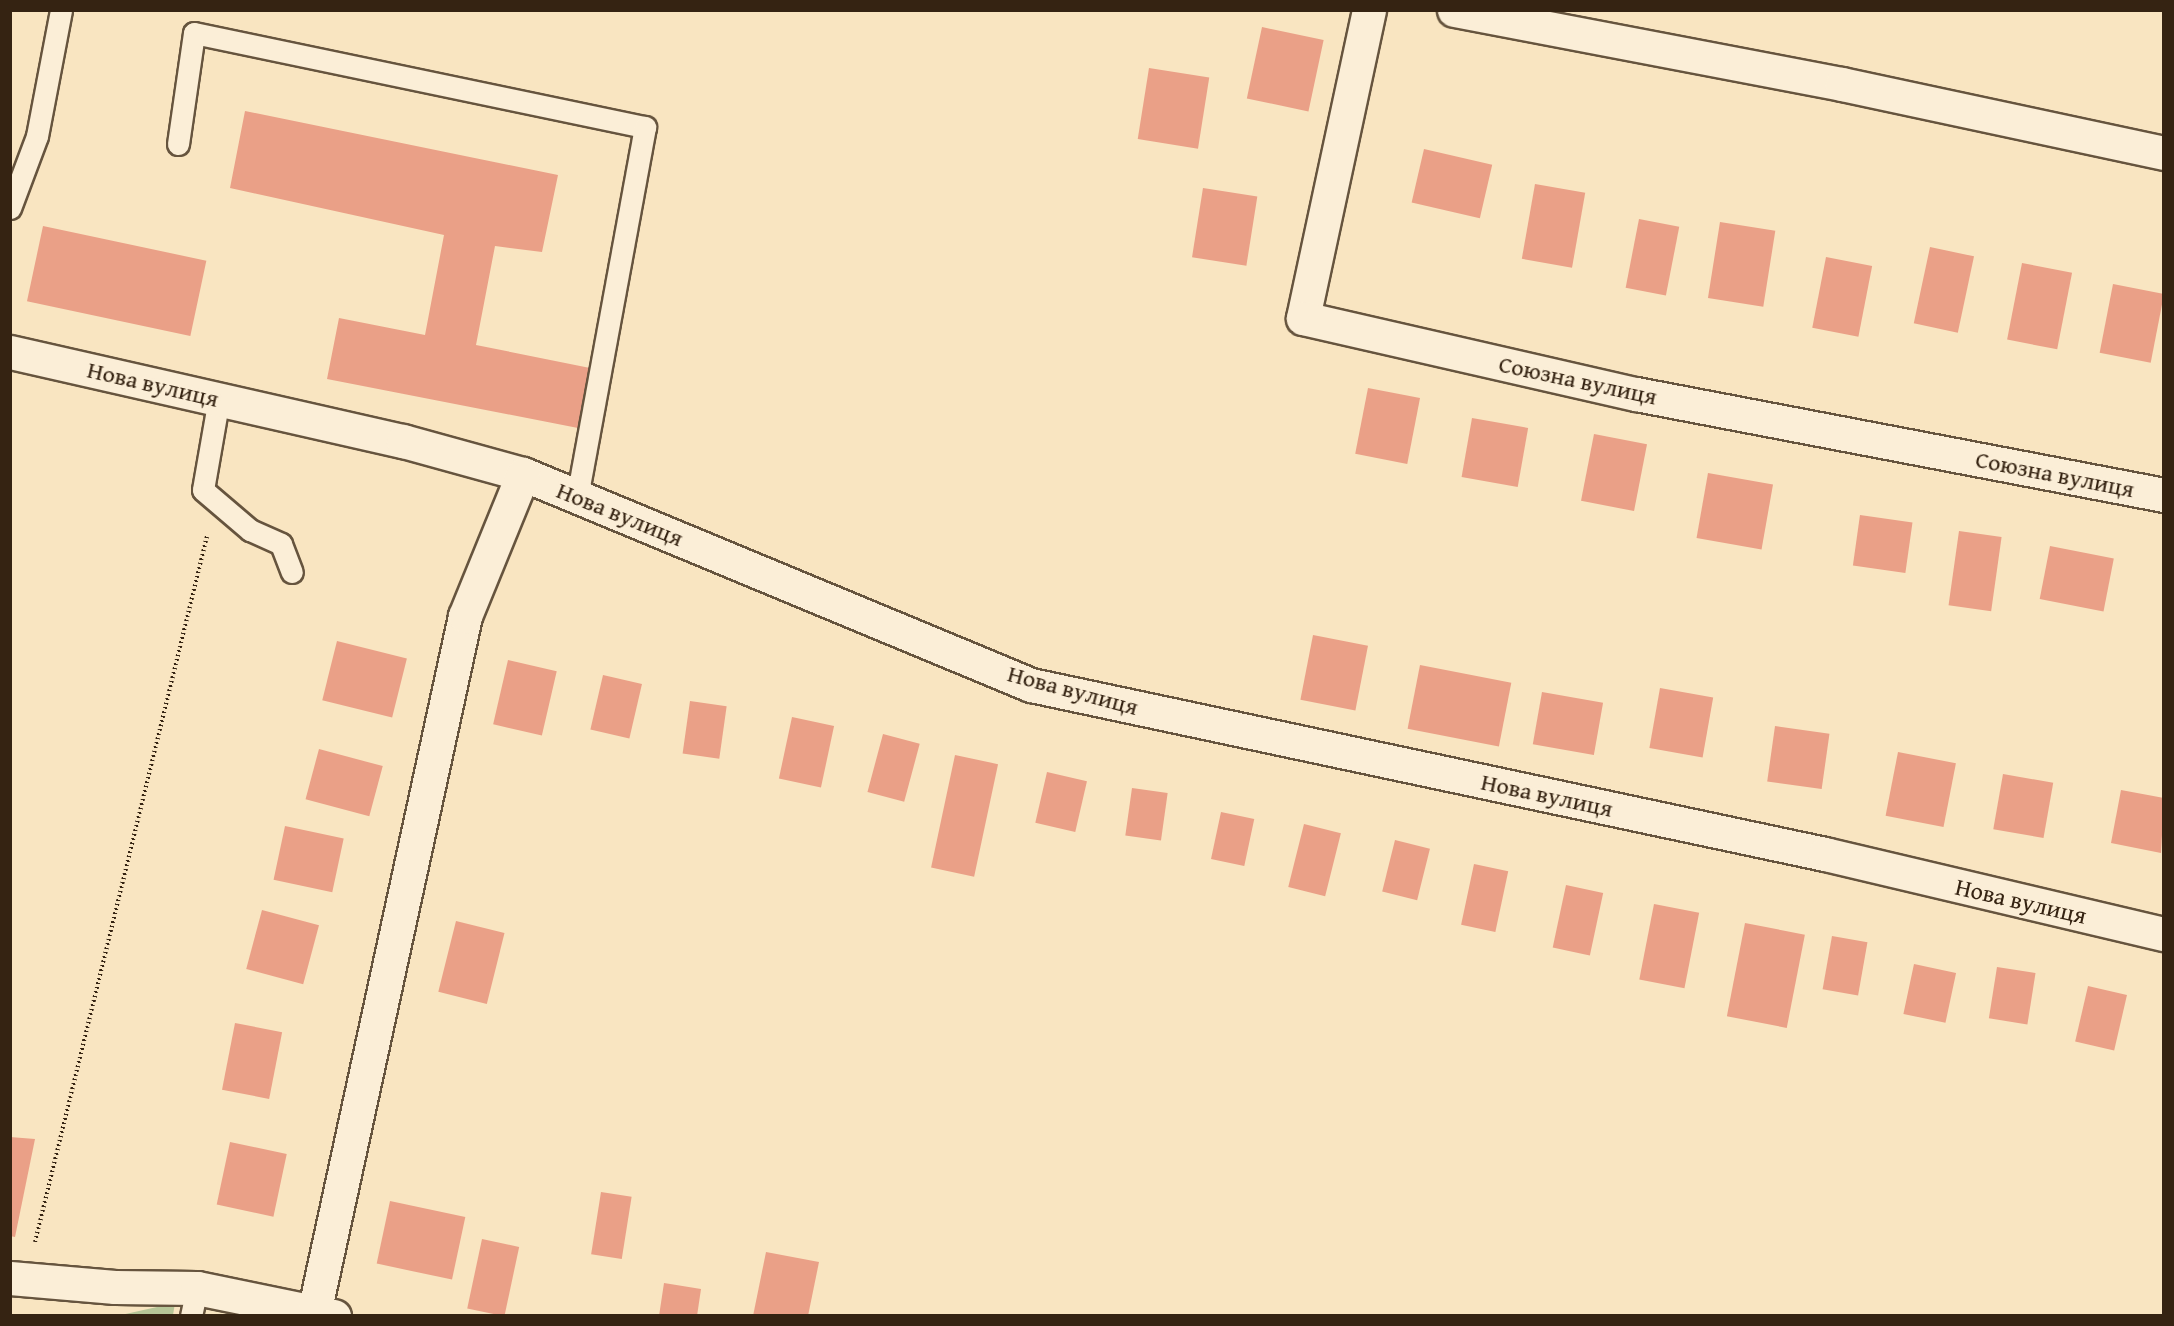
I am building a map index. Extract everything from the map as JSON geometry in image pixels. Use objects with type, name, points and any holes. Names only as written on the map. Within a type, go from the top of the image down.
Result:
[{"type":"street","name":"Союзна вулиця","points":[[1369,10],[1303,318],[1636,394],[2163,495]]},
{"type":"street","points":[[1454,10],[1842,84],[2163,153]]},
{"type":"street","name":"Нова вулиця","points":[[10,352],[219,398],[523,474],[1031,685],[1825,854],[2163,934]]},
{"type":"street","points":[[21,1280],[194,1302],[324,1312],[465,616],[523,474]]},
{"type":"lane","points":[[10,208],[37,136],[61,10]]},
{"type":"lane","points":[[178,144],[194,33],[645,127],[577,496]]},
{"type":"lane","points":[[219,398],[203,490],[250,530],[281,544],[292,572]]},
{"type":"path","points":[[21,1280],[36,1237],[207,541],[203,490]]},
{"type":"green space","points":[[175,1303],[173,1315],[121,1315]]},
{"type":"building","points":[[1262,27],[1324,40],[1308,112],[1247,98]]},
{"type":"building","points":[[1149,68],[1209,78],[1198,149],[1138,139]]},
{"type":"building","points":[[245,111],[558,175],[542,252],[495,246],[476,345],[590,368],[578,428],[327,379],[339,318],[425,335],[444,235],[230,188]]},
{"type":"building","points":[[1424,149],[1492,165],[1480,218],[1412,203]]},
{"type":"building","points":[[1535,184],[1585,193],[1572,268],[1522,259]]},
{"type":"building","points":[[1203,188],[1257,197],[1246,266],[1192,257]]},
{"type":"building","points":[[1639,219],[1679,227],[1666,296],[1626,288]]},
{"type":"building","points":[[1720,222],[1775,231],[1763,307],[1708,298]]},
{"type":"building","points":[[43,226],[206,261],[190,336],[27,301]]},
{"type":"building","points":[[1930,247],[1974,256],[1958,333],[1914,323]]},
{"type":"building","points":[[1826,257],[1872,266],[1858,337],[1812,328]]},
{"type":"building","points":[[2022,263],[2072,273],[2057,349],[2007,340]]},
{"type":"building","points":[[2113,284],[2164,294],[2151,363],[2100,353]]},
{"type":"building","points":[[1368,388],[1420,398],[1407,464],[1355,454]]},
{"type":"building","points":[[1472,418],[1528,428],[1518,487],[1462,477]]},
{"type":"building","points":[[1594,434],[1647,444],[1634,511],[1581,501]]},
{"type":"building","points":[[1708,473],[1773,484],[1762,549],[1697,538]]},
{"type":"building","points":[[1860,515],[1912,522],[1905,573],[1853,566]]},
{"type":"building","points":[[1959,531],[2002,537],[1991,611],[1949,605]]},
{"type":"building","points":[[2050,546],[2114,558],[2104,611],[2040,599]]},
{"type":"building","points":[[1313,635],[1368,646],[1355,710],[1300,700]]},
{"type":"building","points":[[337,641],[407,658],[392,718],[322,700]]},
{"type":"building","points":[[508,660],[557,671],[542,736],[493,724]]},
{"type":"building","points":[[1420,665],[1511,683],[1499,747],[1408,729]]},
{"type":"building","points":[[603,675],[642,684],[629,739],[590,730]]},
{"type":"building","points":[[1660,688],[1713,697],[1703,757],[1649,748]]},
{"type":"building","points":[[1542,692],[1603,703],[1594,755],[1533,744]]},
{"type":"building","points":[[690,701],[727,706],[719,759],[683,753]]},
{"type":"building","points":[[792,717],[834,726],[821,788],[779,779]]},
{"type":"building","points":[[1775,726],[1829,734],[1822,789],[1767,781]]},
{"type":"building","points":[[883,734],[920,744],[904,802],[867,792]]},
{"type":"building","points":[[319,749],[383,766],[369,816],[306,799]]},
{"type":"building","points":[[1898,752],[1956,763],[1944,827],[1886,816]]},
{"type":"building","points":[[955,755],[998,764],[974,877],[931,867]]},
{"type":"building","points":[[1047,772],[1087,781],[1075,832],[1035,823]]},
{"type":"building","points":[[2003,774],[2053,783],[2044,838],[1993,829]]},
{"type":"building","points":[[1132,788],[1168,793],[1161,841],[1125,836]]},
{"type":"building","points":[[2121,790],[2164,798],[2161,853],[2111,843]]},
{"type":"building","points":[[1221,812],[1254,819],[1244,866],[1211,859]]},
{"type":"building","points":[[1304,824],[1341,833],[1325,896],[1288,887]]},
{"type":"building","points":[[285,826],[344,838],[332,892],[274,880]]},
{"type":"building","points":[[1395,840],[1430,849],[1417,900],[1382,891]]},
{"type":"building","points":[[1474,864],[1508,871],[1495,932],[1461,925]]},
{"type":"building","points":[[1566,885],[1603,893],[1590,956],[1553,948]]},
{"type":"building","points":[[1654,904],[1699,913],[1684,988],[1639,980]]},
{"type":"building","points":[[262,910],[319,925],[303,984],[246,969]]},
{"type":"building","points":[[456,921],[505,933],[487,1004],[438,992]]},
{"type":"building","points":[[1745,923],[1805,935],[1787,1028],[1727,1016]]},
{"type":"building","points":[[1832,936],[1867,942],[1858,995],[1823,989]]},
{"type":"building","points":[[1914,964],[1956,973],[1945,1023],[1903,1014]]},
{"type":"building","points":[[1997,967],[2036,973],[2027,1024],[1989,1018]]},
{"type":"building","points":[[2088,986],[2127,995],[2114,1051],[2075,1042]]},
{"type":"building","points":[[235,1023],[282,1032],[269,1099],[222,1090]]},
{"type":"building","points":[[10,1137],[35,1139],[15,1237],[10,1236]]},
{"type":"building","points":[[230,1142],[287,1154],[273,1217],[217,1205]]},
{"type":"building","points":[[601,1192],[632,1197],[622,1259],[591,1254]]},
{"type":"building","points":[[390,1201],[465,1217],[452,1280],[377,1264]]},
{"type":"building","points":[[482,1239],[519,1247],[504,1316],[467,1308]]},
{"type":"building","points":[[766,1252],[819,1262],[808,1316],[753,1316]]},
{"type":"building","points":[[664,1283],[701,1289],[697,1316],[659,1316]]}]
